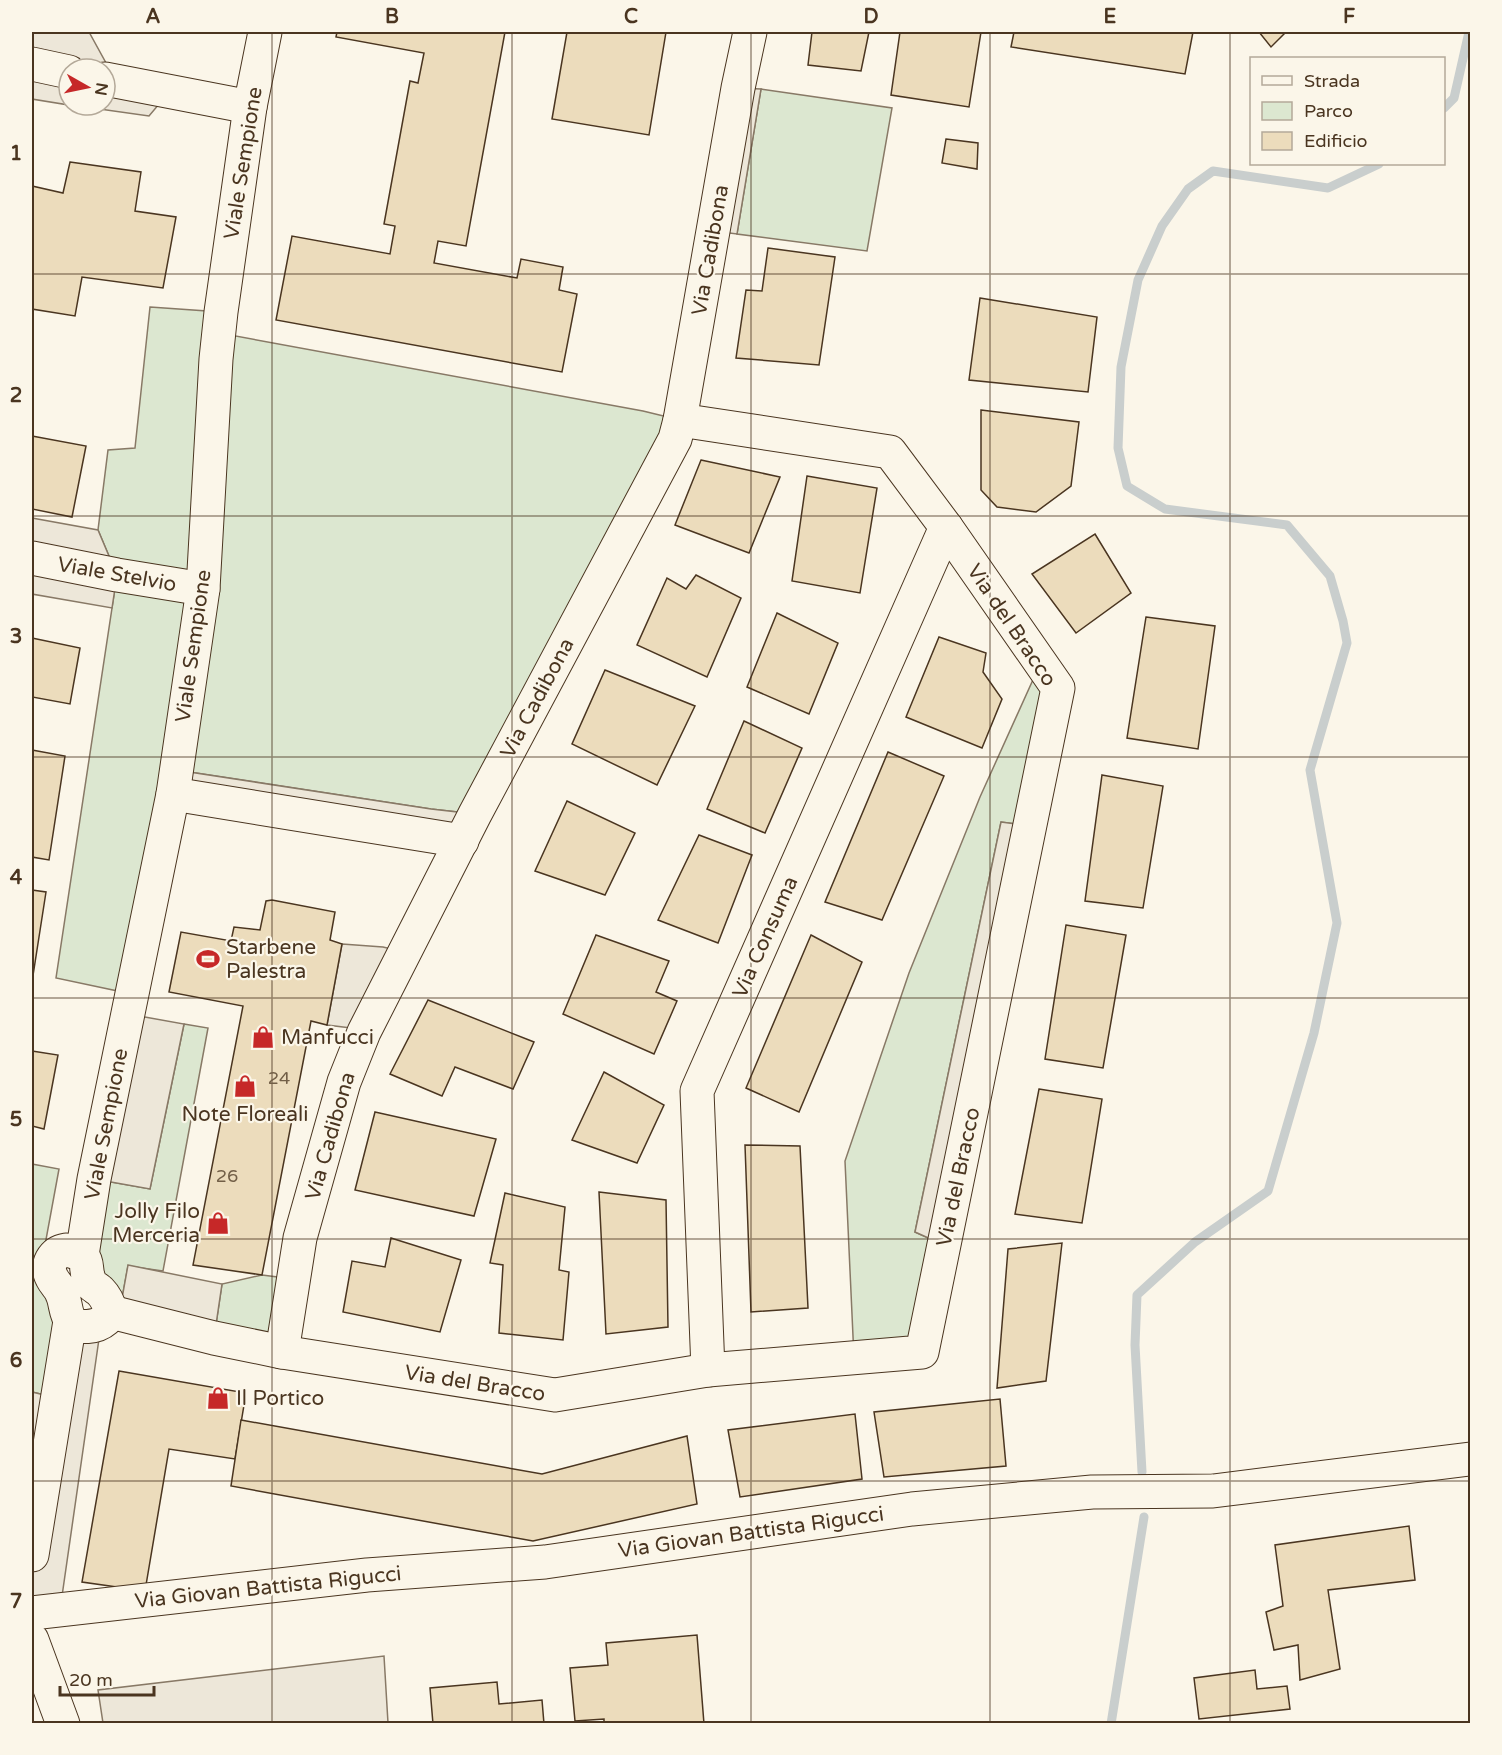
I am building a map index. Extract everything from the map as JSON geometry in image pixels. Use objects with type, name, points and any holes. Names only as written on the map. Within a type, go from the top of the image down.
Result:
[{"type":"street","name":"Viale Sempione","points":[[82,1255],[94,1179],[173,794],[203,589],[218,333],[250,107],[265,32]]},
{"type":"street","name":"Via Cadibona","points":[[282,1352],[300,1238],[344,1082],[364,1032],[462,841],[675,439],[750,32]]},
{"type":"street","points":[[32,64],[57,69]]},
{"type":"street","points":[[117,81],[250,107]]},
{"type":"street","name":"Via del Bracco","points":[[111,1312],[214,1338],[282,1352],[555,1395],[708,1370],[922,1352],[1058,688],[946,527],[890,452],[680,420]]},
{"type":"street","name":"Via Consuma","points":[[708,1370],[697,1091],[946,527]]},
{"type":"street","name":"Viale Stelvio","points":[[32,558],[203,589]]},
{"type":"street","points":[[173,794],[462,841]]},
{"type":"street","points":[[66,1250],[82,1255],[88,1264],[88,1274],[93,1285],[106,1298],[111,1312],[105,1321],[90,1327],[78,1326],[50,1275],[50,1264],[58,1251],[66,1250]]},
{"type":"street","points":[[32,1282],[66,1307]]},
{"type":"street","points":[[32,1555],[66,1307]]},
{"type":"street","name":"Via Giovan Battista Rigucci","points":[[32,1613],[367,1575],[545,1562],[912,1509],[1092,1492],[1213,1491],[1470,1459]]},
{"type":"street","points":[[32,1640],[63,1724]]},
{"type":"green space","points":[[761,89],[892,108],[867,251],[737,234]]},
{"type":"green space","points":[[150,307],[221,312],[219,333],[643,411],[680,420],[475,814],[177,770],[132,994],[56,978],[117,575],[98,530],[108,450],[135,448]]},
{"type":"green space","points":[[1041,662],[1058,688],[1030,826],[1001,822],[915,1232],[944,1245],[922,1352],[854,1358],[845,1161],[909,973],[980,797]]},
{"type":"green space","points":[[184,1024],[208,1028],[163,1271],[128,1266],[119,1315],[82,1255],[94,1179],[150,1189]]},
{"type":"green space","points":[[32,1164],[59,1169],[38,1283],[62,1294],[57,1398],[32,1392]]},
{"type":"green space","points":[[262,1275],[293,1279],[282,1352],[214,1338],[222,1284]]},
{"type":"shaded area","points":[[32,32],[89,32],[103,57],[57,57],[57,103],[32,99]]},
{"type":"shaded area","points":[[117,81],[170,91],[149,116],[117,111]]},
{"type":"shaded area","points":[[738,88],[761,89],[737,234],[714,231]]},
{"type":"shaded area","points":[[32,518],[98,530],[117,575],[112,608],[32,594]]},
{"type":"shaded area","points":[[176,770],[475,814],[462,841],[173,794]]},
{"type":"shaded area","points":[[1001,822],[1030,826],[944,1245],[915,1232]]},
{"type":"shaded area","points":[[342,944],[383,947],[404,952],[351,1028],[327,1025]]},
{"type":"shaded area","points":[[128,1014],[184,1024],[150,1189],[94,1179]]},
{"type":"shaded area","points":[[128,1265],[222,1284],[214,1338],[119,1315]]},
{"type":"shaded area","points":[[70,1321],[101,1325],[60,1610],[32,1613],[32,1392],[57,1398]]},
{"type":"shaded area","points":[[384,1656],[388,1723],[103,1723],[98,1690]]},
{"type":"building","points":[[337,32],[505,32],[466,246],[438,241],[434,263],[517,278],[521,259],[563,267],[559,290],[577,294],[562,372],[276,320],[292,236],[390,254],[395,226],[384,224],[410,81],[418,83],[424,53],[336,37]]},
{"type":"building","points":[[567,32],[666,32],[649,135],[552,119]]},
{"type":"building","points":[[812,32],[869,32],[861,71],[808,65]]},
{"type":"building","points":[[900,32],[981,32],[969,107],[891,95]]},
{"type":"building","points":[[1014,32],[1193,32],[1185,74],[1011,47]]},
{"type":"building","points":[[1259,32],[1286,32],[1271,47]]},
{"type":"building","points":[[946,139],[978,143],[977,169],[942,163]]},
{"type":"building","points":[[70,162],[141,172],[135,211],[176,217],[163,288],[82,277],[75,316],[32,309],[32,186],[63,193]]},
{"type":"building","points":[[768,248],[835,257],[819,365],[736,358],[746,290],[762,291]]},
{"type":"building","points":[[980,298],[1097,317],[1088,392],[969,380]]},
{"type":"building","points":[[981,410],[1079,422],[1071,486],[1036,512],[997,507],[981,490]]},
{"type":"building","points":[[32,436],[86,446],[72,517],[32,509]]},
{"type":"building","points":[[701,460],[780,477],[749,553],[675,525]]},
{"type":"building","points":[[807,476],[877,488],[860,593],[792,581]]},
{"type":"building","points":[[1095,534],[1131,593],[1076,633],[1032,574]]},
{"type":"building","points":[[696,575],[741,598],[707,677],[637,645],[667,578],[686,589]]},
{"type":"building","points":[[777,613],[838,643],[809,714],[747,687]]},
{"type":"building","points":[[1146,617],[1215,626],[1198,749],[1127,738]]},
{"type":"building","points":[[939,637],[986,653],[983,672],[1002,699],[982,748],[906,717]]},
{"type":"building","points":[[32,638],[80,648],[70,704],[32,697]]},
{"type":"building","points":[[605,670],[695,706],[657,785],[572,744]]},
{"type":"building","points":[[744,721],[802,748],[765,833],[707,809]]},
{"type":"building","points":[[32,750],[65,756],[49,860],[32,857]]},
{"type":"building","points":[[888,752],[944,776],[882,920],[825,902]]},
{"type":"building","points":[[1102,775],[1163,786],[1143,908],[1085,901]]},
{"type":"building","points":[[567,801],[635,833],[605,895],[535,871]]},
{"type":"building","points":[[699,835],[752,855],[718,943],[658,920]]},
{"type":"building","points":[[32,890],[46,892],[32,982]]},
{"type":"building","points":[[272,900],[335,912],[330,940],[342,944],[327,1025],[311,1021],[262,1275],[193,1265],[243,1006],[169,992],[181,932],[231,941],[234,927],[260,930],[266,901]]},
{"type":"building","points":[[1066,925],[1126,935],[1103,1068],[1045,1059]]},
{"type":"building","points":[[596,935],[669,961],[656,992],[677,1001],[654,1054],[563,1014]]},
{"type":"building","points":[[811,935],[862,962],[799,1112],[746,1088]]},
{"type":"building","points":[[428,1000],[534,1042],[513,1089],[455,1067],[442,1096],[390,1074]]},
{"type":"building","points":[[32,1051],[58,1055],[44,1129],[32,1126]]},
{"type":"building","points":[[604,1072],[664,1105],[637,1163],[572,1140]]},
{"type":"building","points":[[1039,1089],[1102,1099],[1082,1223],[1015,1214]]},
{"type":"building","points":[[375,1112],[496,1139],[474,1216],[355,1190]]},
{"type":"building","points":[[745,1145],[800,1146],[808,1308],[751,1312]]},
{"type":"building","points":[[599,1192],[666,1200],[668,1327],[606,1334]]},
{"type":"building","points":[[505,1193],[565,1207],[559,1270],[569,1272],[563,1340],[499,1333],[503,1265],[490,1263]]},
{"type":"building","points":[[391,1238],[461,1260],[440,1332],[343,1312],[352,1261],[385,1267]]},
{"type":"building","points":[[1062,1243],[1046,1381],[997,1388],[1008,1249]]},
{"type":"building","points":[[119,1371],[246,1393],[235,1459],[169,1449],[145,1591],[82,1582]]},
{"type":"building","points":[[1000,1399],[1006,1466],[884,1477],[874,1412]]},
{"type":"building","points":[[855,1414],[862,1479],[740,1497],[728,1430]]},
{"type":"building","points":[[241,1420],[542,1474],[687,1436],[697,1504],[533,1541],[231,1486]]},
{"type":"building","points":[[1409,1526],[1415,1580],[1328,1590],[1340,1669],[1300,1680],[1298,1645],[1274,1650],[1266,1612],[1283,1606],[1275,1545]]},
{"type":"building","points":[[697,1635],[704,1724],[604,1724],[604,1719],[575,1721],[570,1668],[608,1665],[606,1643]]},
{"type":"building","points":[[1255,1670],[1257,1689],[1287,1686],[1290,1709],[1199,1719],[1194,1678]]},
{"type":"building","points":[[497,1682],[499,1704],[542,1700],[544,1724],[433,1724],[430,1688]]},
{"type":"waterway","points":[[1445,107],[1454,98],[1469,32]]},
{"type":"waterway","points":[[1142,1472],[1135,1345],[1137,1295],[1195,1242],[1268,1191],[1314,1033],[1337,923],[1310,770],[1347,643],[1330,576],[1287,525],[1165,509],[1127,486],[1118,448],[1121,367],[1138,280],[1162,226],[1188,189],[1213,171],[1328,188],[1377,165]]},
{"type":"waterway","points":[[1111,1724],[1144,1517]]},
{"type":"place","name":"Starbene Palestra","points":[[208,959]]},
{"type":"place","name":"Manfucci","points":[[263,1037]]},
{"type":"place","name":"Note Floreali","points":[[245,1086]]},
{"type":"place","name":"Jolly Filo Merceria","points":[[218,1223]]},
{"type":"place","name":"Il Portico","points":[[218,1398]]}]
